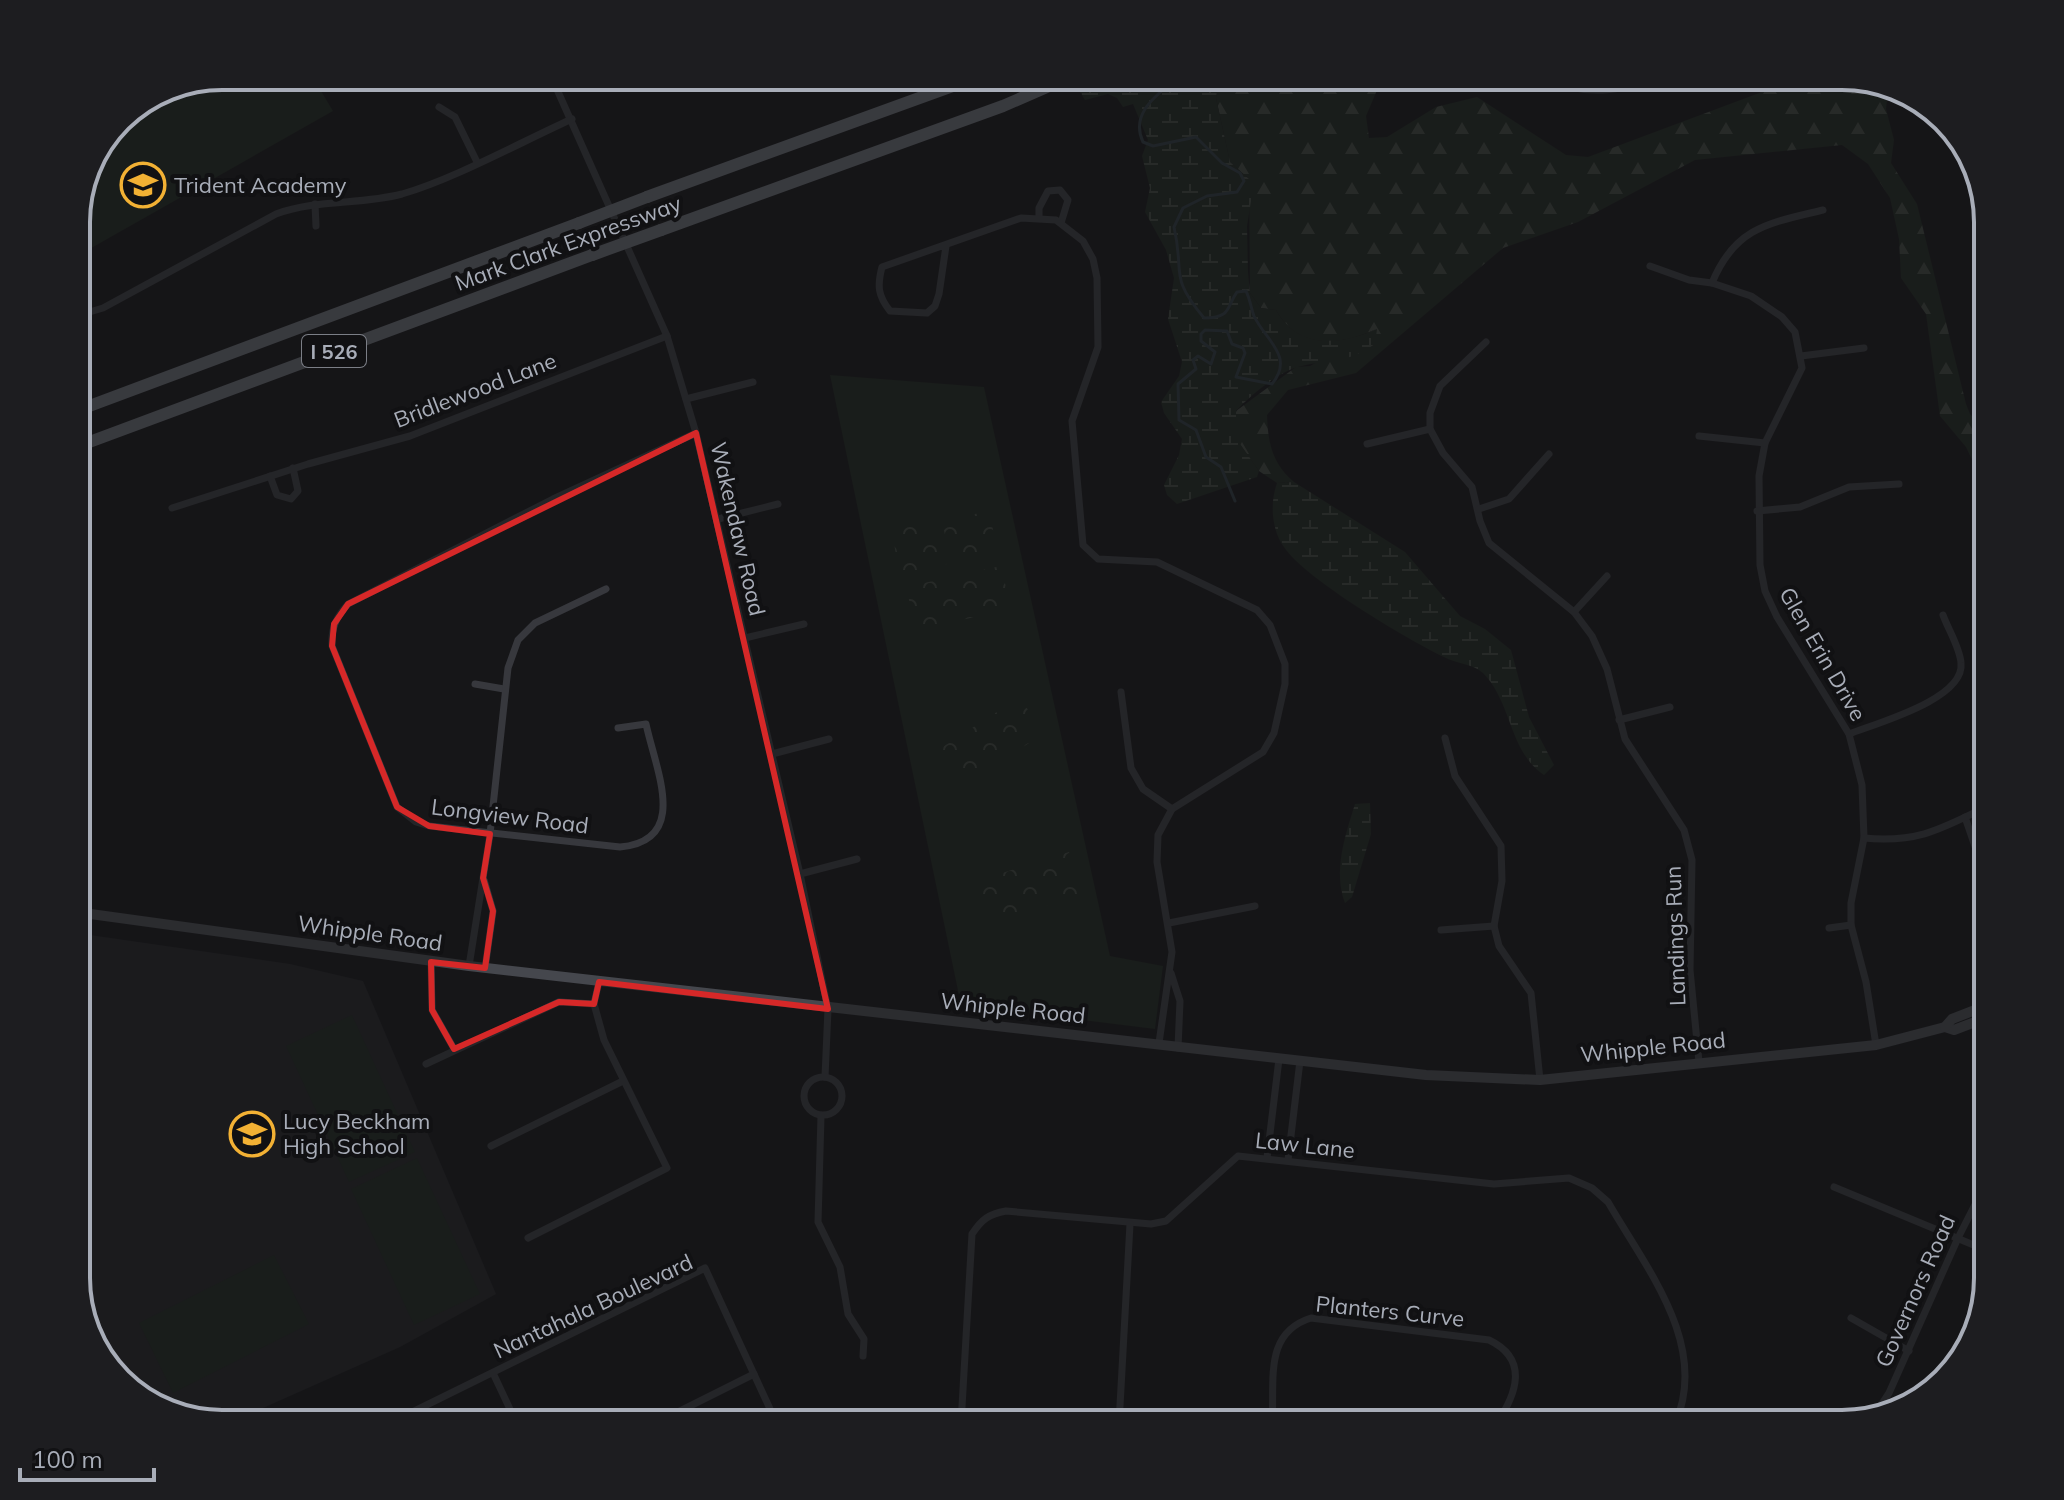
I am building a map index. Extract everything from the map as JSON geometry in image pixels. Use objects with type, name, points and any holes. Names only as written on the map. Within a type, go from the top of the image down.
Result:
[{"type":"highway","name":"Mark Clark Expressway","points":[[90,406],[941,90]]},
{"type":"highway","name":"Mark Clark Expressway","points":[[90,442],[1043,90]]},
{"type":"main road","name":"Whipple Road","points":[[90,914],[431,962],[1426,1075],[1540,1080],[1876,1045],[1945,1027],[1954,1030],[1974,1022]]},
{"type":"main road","name":"Whipple Road","points":[[1945,1027],[1952,1019],[1974,1010]]},
{"type":"street","name":"Wakendaw Road","points":[[558,90],[667,336],[696,433],[800,874],[828,1009],[825,1077]]},
{"type":"street","points":[[1584,90],[1608,93],[1617,90]]},
{"type":"street","points":[[439,107],[455,117],[477,162]]},
{"type":"street","points":[[90,312],[103,308],[276,214],[303,204],[357,203],[407,192],[572,119]]},
{"type":"street","points":[[1039,217],[1039,208],[1048,191],[1060,190],[1068,200],[1061,223]]},
{"type":"street","points":[[315,204],[316,226]]},
{"type":"street","points":[[1712,283],[1723,255],[1744,236],[1771,222],[1823,210]]},
{"type":"street","points":[[946,246],[935,306],[927,313],[890,311],[880,299],[878,284],[882,267],[1021,218],[1039,217],[1061,223],[1083,241],[1093,259],[1097,278],[1098,347],[1072,421],[1083,545],[1098,559],[1157,562],[1257,610],[1270,625],[1285,664],[1285,684],[1274,733],[1263,752],[1172,809],[1158,835],[1157,862],[1169,923],[1171,971],[1159,1043]]},
{"type":"street","points":[[1650,266],[1751,296],[1782,317],[1795,332],[1801,356],[1864,348]]},
{"type":"street","name":"Bridlewood Lane","points":[[172,508],[293,468],[410,436],[667,336]]},
{"type":"street","points":[[1367,444],[1430,429],[1433,398],[1440,386],[1486,342]]},
{"type":"street","name":"Glen Erin Drive","points":[[1801,356],[1797,381],[1765,443],[1757,511],[1765,591],[1777,617],[1849,734],[1862,785],[1864,838],[1851,903],[1851,925],[1866,982],[1876,1045]]},
{"type":"street","points":[[686,399],[753,382]]},
{"type":"street","name":"Landings Run","points":[[1430,429],[1443,453],[1472,487],[1483,530],[1499,554],[1574,612],[1601,652],[1625,739],[1684,830],[1692,860],[1690,970],[1699,1062]]},
{"type":"street","name":"Longview Road","points":[[618,728],[646,724],[663,807],[662,825],[652,838],[637,846],[490,834],[416,822],[397,807],[332,646],[331,634],[339,614],[348,604],[553,499],[696,433]]},
{"type":"street","points":[[1699,436],[1765,443]]},
{"type":"street","points":[[1479,509],[1509,499],[1549,454]]},
{"type":"street","points":[[270,476],[277,495],[291,499],[298,491],[293,468]]},
{"type":"street","points":[[1757,511],[1800,507],[1849,487],[1899,484]]},
{"type":"street","points":[[718,519],[778,504]]},
{"type":"street","points":[[1574,612],[1607,576]]},
{"type":"street","points":[[469,966],[490,834],[504,689],[518,640],[535,623],[606,589]]},
{"type":"street","points":[[1849,734],[1941,696],[1957,682],[1962,664],[1943,615]]},
{"type":"street","points":[[745,638],[804,624]]},
{"type":"street","points":[[475,684],[504,689]]},
{"type":"street","points":[[1121,692],[1131,768],[1143,789],[1172,809]]},
{"type":"street","points":[[1619,720],[1670,707]]},
{"type":"street","points":[[1445,738],[1455,776],[1501,846],[1502,881],[1494,926],[1499,946],[1531,993],[1540,1080]]},
{"type":"street","points":[[772,754],[829,739]]},
{"type":"street","points":[[1864,838],[1910,840],[1974,813]]},
{"type":"street","points":[[1965,817],[1974,843]]},
{"type":"street","points":[[800,874],[857,859]]},
{"type":"street","points":[[483,878],[493,911],[485,968]]},
{"type":"street","points":[[1169,923],[1255,906]]},
{"type":"street","points":[[1829,928],[1851,925]]},
{"type":"street","points":[[1441,930],[1494,926]]},
{"type":"street","points":[[431,962],[432,1010],[454,1049]]},
{"type":"street","points":[[1171,971],[1180,1001],[1178,1048]]},
{"type":"street","points":[[528,1238],[667,1168],[598,1025],[594,1004],[599,982]]},
{"type":"street","points":[[426,1064],[559,1002],[594,1004]]},
{"type":"street","points":[[1267,1158],[1279,1059]]},
{"type":"street","points":[[1288,1160],[1300,1061]]},
{"type":"street","points":[[825,1077],[836,1081],[842,1098],[833,1113],[821,1116],[809,1110],[804,1098],[812,1080],[825,1077]]},
{"type":"street","points":[[491,1146],[623,1081]]},
{"type":"street","points":[[821,1116],[818,1222],[840,1267],[848,1314],[864,1339],[863,1356]]},
{"type":"street","name":"Law Lane","points":[[962,1410],[972,1234],[980,1222],[990,1214],[1006,1211],[1130,1224],[1166,1221],[1238,1156],[1494,1184],[1569,1178],[1592,1188],[1615,1214],[1671,1313],[1681,1339],[1687,1377],[1682,1410]]},
{"type":"street","points":[[1834,1187],[1974,1245]]},
{"type":"street","name":"Governors Road","points":[[1880,1404],[1909,1351],[1974,1207]]},
{"type":"street","points":[[1120,1410],[1130,1224]]},
{"type":"street","name":"Nantahala Boulevard","points":[[417,1410],[705,1268],[771,1410]]},
{"type":"street","name":"Planters Curve","points":[[1273,1410],[1277,1342],[1294,1323],[1311,1318],[1489,1340],[1510,1353],[1516,1381],[1506,1410]]},
{"type":"street","points":[[1851,1318],[1909,1351]]},
{"type":"street","points":[[493,1373],[510,1410]]},
{"type":"street","points":[[682,1410],[754,1374]]},
{"type":"highlighted area","points":[[696,433],[828,1009],[599,982],[594,1004],[559,1002],[454,1049],[432,1010],[431,962],[485,968],[493,911],[483,878],[490,834],[429,826],[397,807],[332,646],[334,624],[348,604]]},
{"type":"shaded area","name":"Lucy Beckham High School","points":[[90,935],[290,964],[363,981],[496,1294],[400,1347],[258,1410],[205,1409],[180,1403],[142,1383],[117,1358],[94,1312],[90,1287]]},
{"type":"green space","name":"Trident Academy","points":[[320,90],[333,111],[90,249],[94,188],[104,164],[117,142],[135,123],[156,108],[180,97],[205,91]]},
{"type":"green space","points":[[1079,90],[1217,90],[1216,98],[1230,162],[1249,179],[1252,195],[1247,226],[1250,293],[1261,308],[1276,310],[1285,323],[1308,338],[1335,341],[1377,329],[1375,344],[1364,351],[1345,359],[1290,370],[1265,385],[1236,411],[1236,438],[1259,471],[1257,477],[1177,504],[1167,495],[1164,485],[1179,455],[1182,439],[1164,413],[1161,402],[1179,376],[1182,362],[1168,319],[1174,278],[1166,250],[1145,212],[1150,188],[1142,156],[1148,140],[1133,104],[1123,107],[1117,98],[1108,94],[1085,100]]},
{"type":"green space","points":[[1217,90],[1377,90],[1366,116],[1369,138],[1387,137],[1436,107],[1477,97],[1566,155],[1588,157],[1762,92],[1842,90],[1887,98],[1886,109],[1894,140],[1891,163],[1917,204],[1966,404],[1974,418],[1974,464],[1966,447],[1940,416],[1926,314],[1901,278],[1899,239],[1890,198],[1868,164],[1842,145],[1695,160],[1578,222],[1503,248],[1356,373],[1288,390],[1267,415],[1273,452],[1294,482],[1277,483],[1259,471],[1235,438],[1236,411],[1296,367],[1310,366],[1376,329],[1334,341],[1308,338],[1285,323],[1276,310],[1261,308],[1250,293],[1249,179],[1230,162],[1216,98]]},
{"type":"green space","points":[[830,375],[984,387],[1110,956],[1163,966],[1155,1029],[961,1005]]},
{"type":"green space","points":[[1294,482],[1405,552],[1460,616],[1485,629],[1511,650],[1529,717],[1554,765],[1544,775],[1524,753],[1500,698],[1483,673],[1427,648],[1383,623],[1334,591],[1295,560],[1280,540],[1273,515],[1277,483]]},
{"type":"green space","points":[[989,511],[998,553],[951,563],[942,521]]},
{"type":"green space","points":[[937,519],[947,564],[900,574],[891,529]]},
{"type":"green space","points":[[1001,566],[1011,609],[916,630],[906,587]]},
{"type":"green space","points":[[1020,697],[1043,734],[961,787],[938,750]]},
{"type":"green space","points":[[1370,803],[1371,834],[1352,897],[1345,903],[1340,879],[1344,841],[1355,804]]},
{"type":"green space","points":[[1069,852],[1083,894],[990,923],[977,881]]},
{"type":"green space","points":[[352,1015],[415,1152],[349,1182],[286,1046]]},
{"type":"green space","points":[[417,1158],[480,1294],[414,1325],[351,1189]]},
{"type":"green space","points":[[274,1255],[309,1324],[173,1393],[139,1323]]},
{"type":"waterway","points":[[1163,90],[1143,113],[1140,122],[1143,142],[1153,146],[1196,137],[1222,163],[1240,173],[1244,181],[1237,192],[1207,196],[1183,208],[1174,227],[1182,283],[1204,318],[1224,314],[1237,292],[1246,291],[1254,316],[1279,357],[1278,374],[1272,384],[1236,377],[1245,353],[1243,348],[1232,344],[1227,331],[1205,330],[1201,341],[1215,352],[1211,364],[1198,356],[1193,360],[1196,369],[1178,384],[1179,420],[1196,430],[1206,457],[1221,467],[1235,501]]},
{"type":"place","name":"Trident Academy","points":[[143,185]]},
{"type":"place","name":"Lucy Beckham High School","points":[[252,1134]]}]
